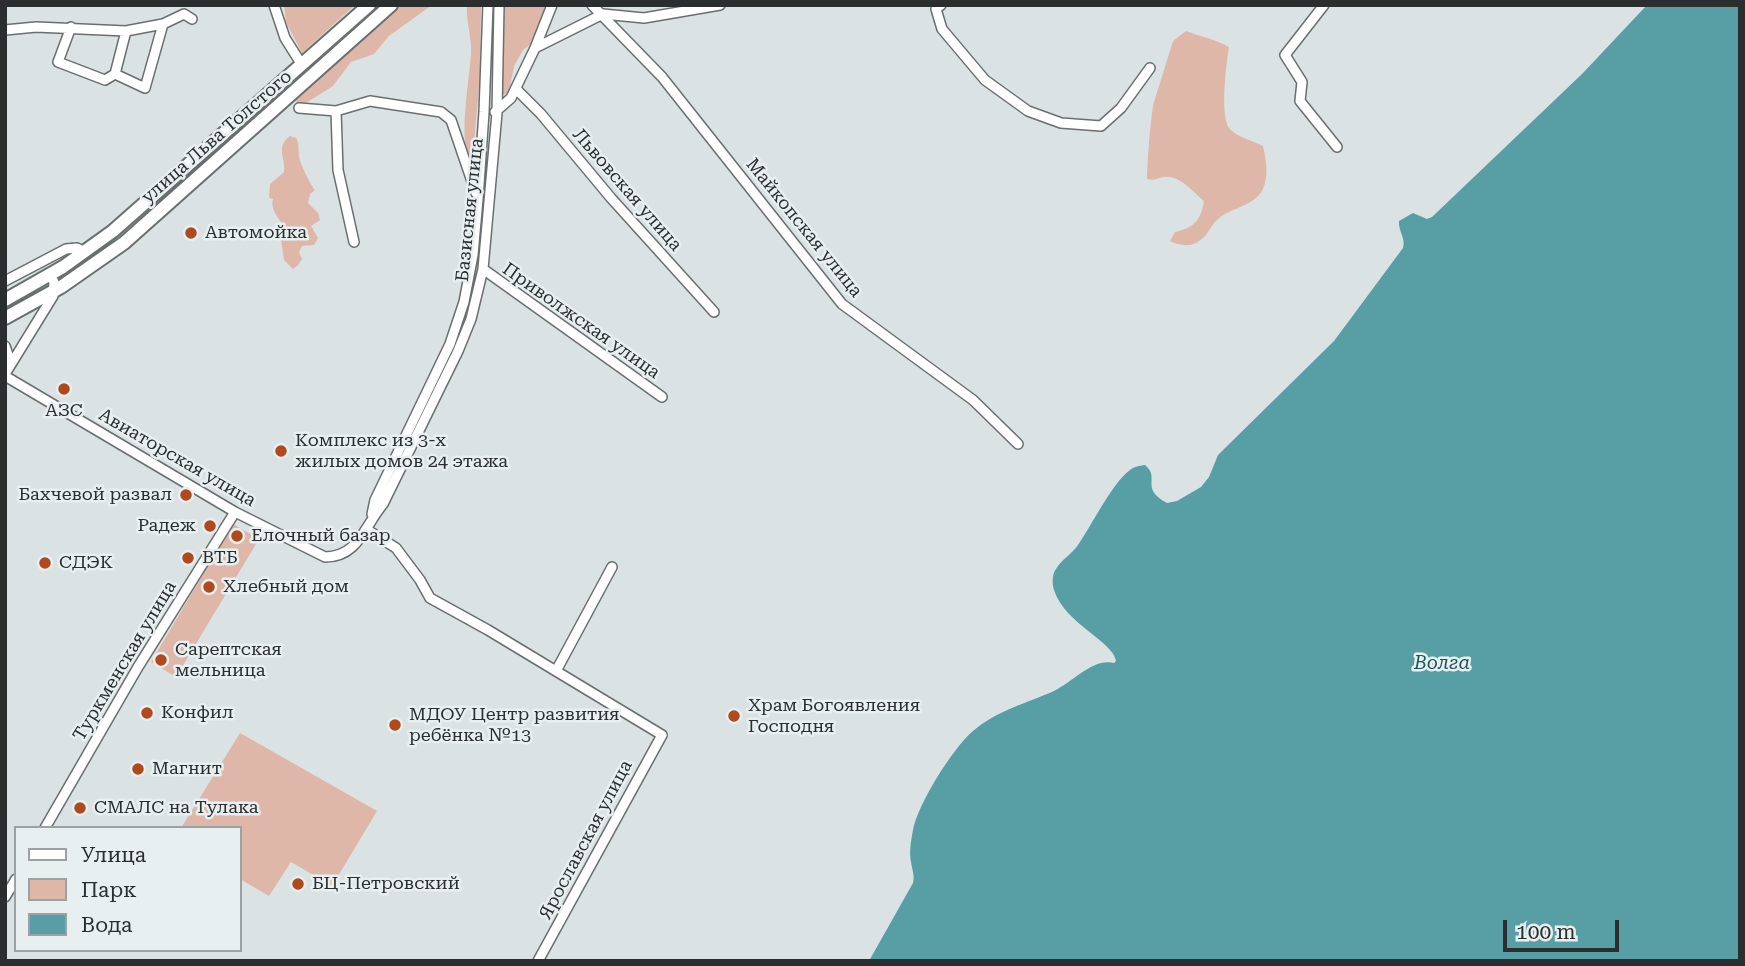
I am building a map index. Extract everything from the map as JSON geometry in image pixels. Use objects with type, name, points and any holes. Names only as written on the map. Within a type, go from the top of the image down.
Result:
[{"type":"main road","name":"улица Льва Толстого","points":[[5,300],[50,275],[113,231],[369,5]]},
{"type":"main road","name":"улица Льва Толстого","points":[[5,318],[55,291],[124,243],[391,5]]},
{"type":"street","points":[[274,5],[285,38],[302,65]]},
{"type":"street","name":"Базисная улица","points":[[336,557],[351,550],[366,529],[375,500],[450,344],[464,302],[473,255],[478,199],[488,5]]},
{"type":"street","name":"Базисная улица","points":[[370,519],[383,504],[471,319],[483,269],[497,113],[499,5]]},
{"type":"street","points":[[484,112],[497,113],[512,98],[552,5]]},
{"type":"street","name":"Майкопская улица","points":[[592,5],[662,76],[842,304],[973,400],[1018,444]]},
{"type":"street","points":[[535,48],[603,14],[644,18],[720,5]]},
{"type":"street","points":[[941,5],[936,9],[942,29],[985,80],[1028,111],[1061,122],[1101,126],[1121,108],[1150,68]]},
{"type":"street","points":[[1324,5],[1285,55],[1302,82],[1300,101],[1337,147]]},
{"type":"street","points":[[5,30],[71,27],[126,31],[163,24],[188,13]]},
{"type":"street","points":[[115,74],[145,88],[163,24]]},
{"type":"street","points":[[71,27],[58,62],[105,80],[115,74],[126,31]]},
{"type":"street","name":"Львовская улица","points":[[516,89],[714,312]]},
{"type":"street","points":[[299,108],[336,111],[370,101],[441,112],[451,120],[478,199]]},
{"type":"street","points":[[336,111],[338,170],[354,242]]},
{"type":"street","points":[[5,281],[10,272],[66,249],[77,248],[85,252]]},
{"type":"street","name":"Приволжская улица","points":[[483,269],[662,397]]},
{"type":"street","points":[[5,374],[47,309],[55,291],[50,275]]},
{"type":"street","points":[[5,346],[8,360],[5,374]]},
{"type":"street","name":"Авиаторская улица","points":[[5,374],[234,512],[325,557],[336,557]]},
{"type":"street","name":"Туркменская улица","points":[[46,826],[138,667],[234,512]]},
{"type":"street","points":[[366,529],[396,548],[430,598],[556,671],[612,567]]},
{"type":"street","name":"Ярославская улица","points":[[538,961],[662,735],[556,671]]},
{"type":"green space","points":[[284,5],[355,5],[302,53],[286,22]]},
{"type":"green space","points":[[397,5],[432,5],[389,36],[374,54],[351,62],[333,86],[301,106],[293,98]]},
{"type":"green space","points":[[467,5],[481,5],[480,75],[472,167],[465,143],[471,54]]},
{"type":"green space","points":[[503,5],[544,5],[545,12],[535,41],[523,50],[514,66],[509,92],[504,95],[502,93]]},
{"type":"green space","points":[[1186,31],[1229,47],[1224,89],[1226,121],[1235,133],[1263,146],[1266,173],[1265,184],[1259,195],[1223,215],[1200,241],[1186,245],[1170,241],[1175,232],[1196,222],[1204,201],[1186,185],[1170,177],[1147,179],[1154,104],[1173,41]]},
{"type":"green space","points":[[290,136],[297,140],[301,164],[315,190],[310,194],[308,203],[318,213],[320,220],[311,226],[318,238],[314,245],[302,246],[299,252],[302,259],[293,269],[284,260],[281,239],[287,237],[286,232],[272,205],[273,199],[269,198],[270,184],[284,172],[282,149]]},
{"type":"green space","points":[[233,524],[259,539],[176,677],[151,662]]},
{"type":"green space","points":[[240,733],[377,811],[332,886],[291,862],[269,896],[242,880],[242,826],[182,826]]},
{"type":"water","name":"Волга","points":[[1647,5],[1740,5],[1740,961],[869,961],[913,883],[910,850],[916,819],[955,750],[973,731],[992,718],[1054,691],[1091,667],[1116,661],[1107,646],[1068,613],[1054,590],[1053,582],[1056,569],[1078,545],[1116,484],[1132,469],[1145,465],[1151,474],[1154,493],[1167,503],[1177,501],[1201,487],[1209,477],[1218,455],[1334,341],[1403,248],[1399,221],[1413,213],[1427,219],[1432,217],[1582,74]]},
{"type":"place","name":"Автомойка","points":[[191,233]]},
{"type":"place","name":"АЗС","points":[[64,389]]},
{"type":"place","name":"Комплекс из 3-х жилых домов 24 этажа","points":[[281,451]]},
{"type":"place","name":"Бахчевой развал","points":[[186,495]]},
{"type":"place","name":"Радеж","points":[[210,526]]},
{"type":"place","name":"Елочный базар","points":[[237,536]]},
{"type":"place","name":"ВТБ","points":[[188,558]]},
{"type":"place","name":"СДЭК","points":[[45,563]]},
{"type":"place","name":"Хлебный дом","points":[[209,587]]},
{"type":"place","name":"Сарептская мельница","points":[[161,660]]},
{"type":"place","name":"Конфил","points":[[147,713]]},
{"type":"place","name":"Храм Богоявления Господня","points":[[734,716]]},
{"type":"place","name":"МДОУ Центр развития ребёнка №13","points":[[395,725]]},
{"type":"place","name":"Магнит","points":[[138,769]]},
{"type":"place","name":"СМАЛС на Тулака","points":[[80,808]]},
{"type":"place","name":"БЦ-Петровский","points":[[298,884]]}]
